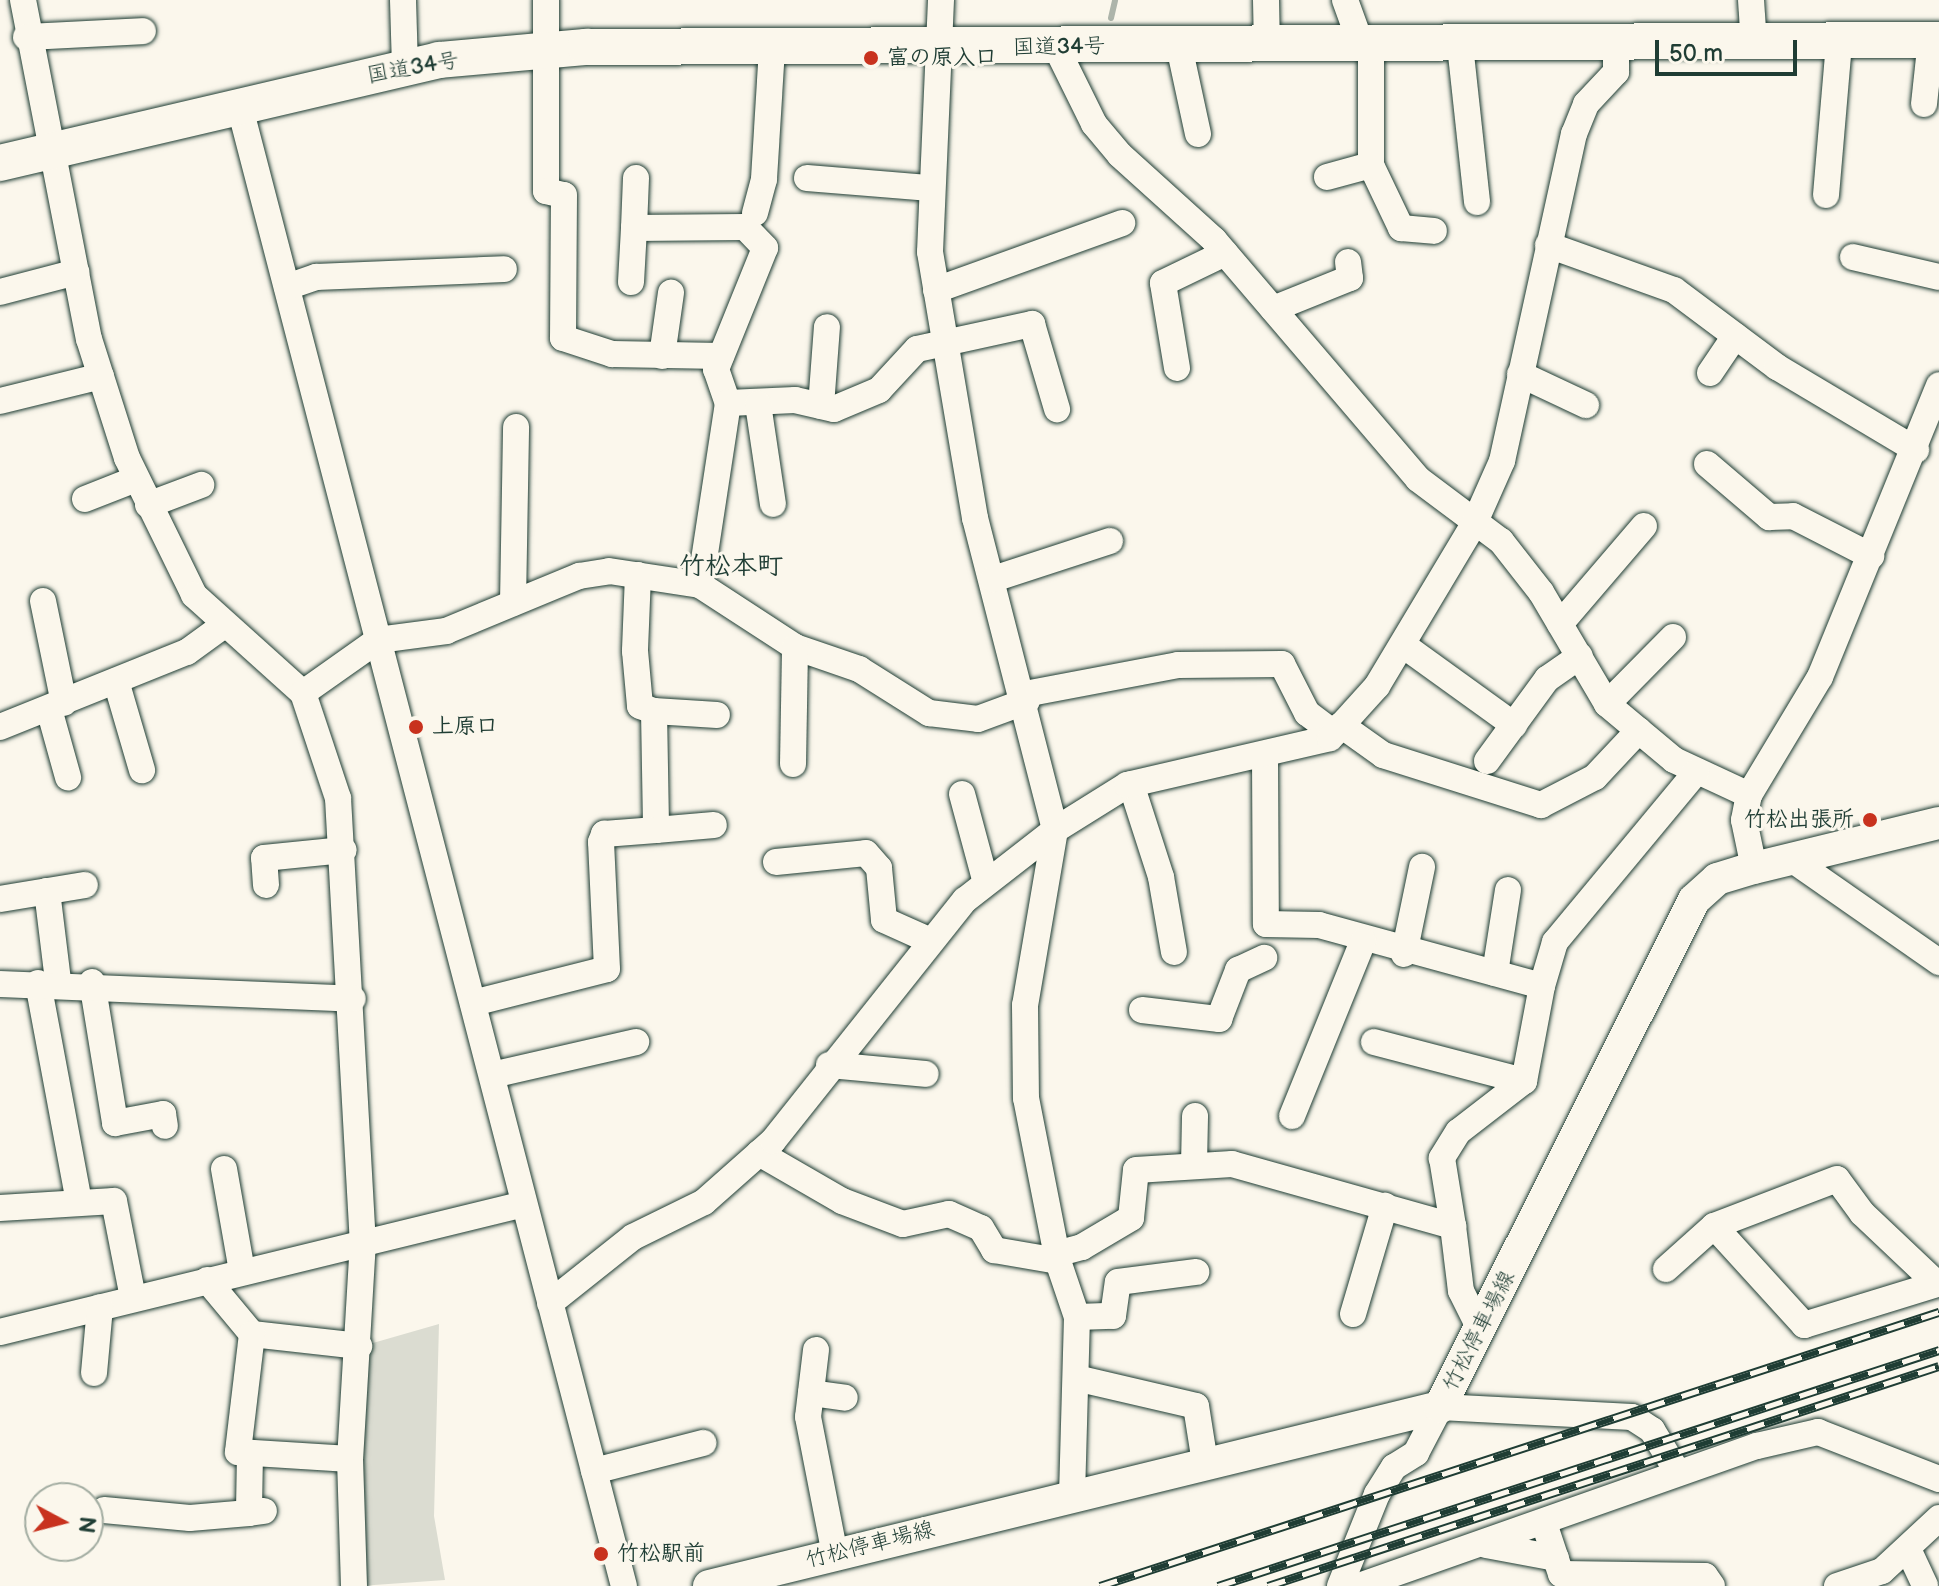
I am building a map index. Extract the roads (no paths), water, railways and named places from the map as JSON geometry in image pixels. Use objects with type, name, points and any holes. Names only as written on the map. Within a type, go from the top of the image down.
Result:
[{"type":"highway","name":"国道34号","points":[[0,163],[239,104],[405,68],[543,50],[1367,47],[1935,40]]},
{"type":"main road","name":"竹松停車場線","points":[[709,1586],[1072,1493],[1440,1407],[1694,900],[1717,879],[1790,858],[1939,823]]},
{"type":"street","points":[[23,0],[26,37],[53,151],[76,272],[101,376],[136,479],[194,595],[224,625],[267,654],[303,693],[324,738],[344,850],[363,1241],[350,1459],[354,1586]]},
{"type":"street","points":[[403,0],[405,68]]},
{"type":"street","points":[[546,0],[543,50],[546,191],[564,195],[563,338],[612,354],[721,356]]},
{"type":"street","points":[[941,0],[928,188],[943,344],[993,579],[1026,698],[1055,830],[1025,1005],[1026,1098],[1057,1257],[1077,1317],[1072,1493]]},
{"type":"street","points":[[1266,0],[1267,46]]},
{"type":"street","points":[[1345,0],[1367,47],[1371,165],[1401,228],[1434,231]]},
{"type":"street","points":[[1751,0],[1754,44]]},
{"type":"street","points":[[26,37],[143,31]]},
{"type":"street","points":[[1924,104],[1935,40]]},
{"type":"street","points":[[1826,195],[1839,42]]},
{"type":"street","points":[[550,1303],[633,1237],[704,1202],[759,1153],[931,941],[986,883],[1055,830],[1131,784],[1192,766],[1265,757],[1338,729],[1403,645],[1475,522],[1502,461],[1574,134],[1586,104],[1616,72],[1616,44]]},
{"type":"street","points":[[1460,45],[1477,202]]},
{"type":"street","points":[[1179,46],[1198,134]]},
{"type":"street","points":[[1056,47],[1094,124],[1225,253],[1418,479],[1501,541],[1560,624],[1607,704],[1696,772],[1749,795]]},
{"type":"street","points":[[755,213],[764,179],[772,50]]},
{"type":"street","points":[[239,104],[624,1586]]},
{"type":"street","points":[[1327,177],[1371,165]]},
{"type":"street","points":[[631,282],[636,178]]},
{"type":"street","points":[[807,178],[928,188]]},
{"type":"street","points":[[936,290],[1122,223]]},
{"type":"street","points":[[634,228],[756,231],[765,248],[716,369],[728,403],[700,585]]},
{"type":"street","points":[[1548,245],[1640,272],[1916,450]]},
{"type":"street","points":[[1177,368],[1163,283],[1225,253]]},
{"type":"street","points":[[1853,257],[1939,277]]},
{"type":"street","points":[[287,287],[316,277],[504,269]]},
{"type":"street","points":[[0,292],[76,272]]},
{"type":"street","points":[[1273,309],[1350,276]]},
{"type":"street","points":[[662,356],[671,293]]},
{"type":"street","points":[[728,403],[834,409],[879,390],[917,349],[1032,324],[1057,409]]},
{"type":"street","points":[[821,406],[827,327]]},
{"type":"street","points":[[1710,373],[1735,336]]},
{"type":"street","points":[[1520,374],[1586,405]]},
{"type":"street","points":[[0,401],[101,376]]},
{"type":"street","points":[[1754,868],[1744,820],[1749,795],[1820,677],[1916,450],[1934,421],[1939,385]]},
{"type":"street","points":[[758,404],[773,504]]},
{"type":"street","points":[[513,603],[516,427]]},
{"type":"street","points":[[1707,464],[1777,516],[1793,516],[1871,556]]},
{"type":"street","points":[[85,499],[136,479]]},
{"type":"street","points":[[148,505],[201,485]]},
{"type":"street","points":[[1762,541],[1777,516]]},
{"type":"street","points":[[1560,624],[1644,526]]},
{"type":"street","points":[[993,579],[1110,541]]},
{"type":"street","points":[[303,693],[378,640],[446,631],[579,576],[638,575],[700,585],[795,647],[859,669],[929,713],[978,719],[1026,698],[1178,665],[1282,664],[1307,713],[1383,755],[1541,805],[1595,777],[1639,730]]},
{"type":"street","points":[[638,575],[640,706],[654,711],[717,715]]},
{"type":"street","points":[[43,601],[68,777]]},
{"type":"street","points":[[0,727],[187,652],[224,625]]},
{"type":"street","points":[[1607,704],[1673,637]]},
{"type":"street","points":[[1403,645],[1514,725]]},
{"type":"street","points":[[793,764],[795,647]]},
{"type":"street","points":[[1487,761],[1547,679],[1580,656]]},
{"type":"street","points":[[116,681],[142,770]]},
{"type":"street","points":[[654,711],[656,830]]},
{"type":"street","points":[[1142,1010],[1219,1019],[1238,970],[1264,962],[1265,757]]},
{"type":"street","points":[[1480,1329],[1461,1291],[1442,1158],[1458,1132],[1524,1081],[1542,986],[1555,942],[1696,772]]},
{"type":"street","points":[[1131,784],[1161,877],[1174,952]]},
{"type":"street","points":[[962,794],[986,883]]},
{"type":"street","points":[[473,1003],[607,969],[601,842],[604,834],[714,825]]},
{"type":"street","points":[[266,885],[264,858],[344,850]]},
{"type":"street","points":[[776,862],[866,853],[879,868],[884,920],[931,941]]},
{"type":"street","points":[[1790,858],[1939,962]]},
{"type":"street","points":[[1404,954],[1422,867]]},
{"type":"street","points":[[0,899],[85,885]]},
{"type":"street","points":[[1495,973],[1508,890]]},
{"type":"street","points":[[47,891],[48,982],[79,1202]]},
{"type":"street","points":[[1266,924],[1319,925],[1404,954],[1542,986]]},
{"type":"street","points":[[1292,1116],[1363,941]]},
{"type":"street","points":[[0,984],[92,982],[353,999]]},
{"type":"street","points":[[92,982],[115,1123],[163,1113]]},
{"type":"street","points":[[492,1075],[636,1042]]},
{"type":"street","points":[[1374,1042],[1524,1081]]},
{"type":"street","points":[[829,1065],[926,1074]]},
{"type":"street","points":[[1194,1165],[1195,1116]]},
{"type":"street","points":[[759,1153],[842,1201],[903,1224],[949,1214],[981,1228],[994,1250],[1057,1257],[1082,1247],[1131,1218],[1136,1170],[1194,1165],[1232,1164],[1453,1226]]},
{"type":"street","points":[[224,1169],[242,1271]]},
{"type":"street","points":[[1666,1269],[1714,1226],[1837,1179],[1862,1213],[1938,1284],[1804,1325],[1714,1226]]},
{"type":"street","points":[[0,1208],[114,1201],[133,1298]]},
{"type":"street","points":[[0,1332],[524,1204]]},
{"type":"street","points":[[1353,1314],[1385,1206]]},
{"type":"street","points":[[1077,1317],[1113,1316],[1118,1282],[1196,1272]]},
{"type":"street","points":[[207,1280],[252,1334],[359,1346]]},
{"type":"street","points":[[94,1373],[100,1307]]},
{"type":"street","points":[[252,1334],[238,1452],[350,1459]]},
{"type":"street","points":[[816,1350],[808,1417],[835,1554]]},
{"type":"street","points":[[1076,1378],[1196,1406],[1205,1463]]},
{"type":"street","points":[[811,1393],[845,1398]]},
{"type":"street","points":[[1340,1586],[1377,1494],[1394,1467],[1416,1453],[1440,1407],[1632,1417],[1652,1430],[1678,1473]]},
{"type":"street","points":[[1359,1586],[1482,1545],[1678,1473],[1818,1432],[1939,1479]]},
{"type":"street","points":[[594,1471],[703,1443]]},
{"type":"street","points":[[104,1510],[190,1518],[256,1512],[250,1453]]},
{"type":"street","points":[[1837,1586],[1882,1571],[1909,1551],[1939,1518]]},
{"type":"street","points":[[1544,1523],[1560,1573]]},
{"type":"street","points":[[1482,1545],[1560,1573],[1705,1576],[1712,1586]]},
{"type":"street","points":[[1909,1551],[1925,1586]]},
{"type":"waterway","points":[[1111,18],[1115,0]]},
{"type":"railway","points":[[1100,1586],[1939,1312]]},
{"type":"railway","points":[[1218,1586],[1939,1350]]},
{"type":"railway","points":[[1268,1586],[1939,1366]]},
{"type":"place","name":"富の原入口","points":[[871,58]]},
{"type":"place","name":"上原口","points":[[416,727]]},
{"type":"place","name":"竹松出張所","points":[[1870,820]]},
{"type":"place","name":"竹松駅前","points":[[601,1554]]},
{"type":"district","name":"竹松本町","points":[[731,567]]}]
